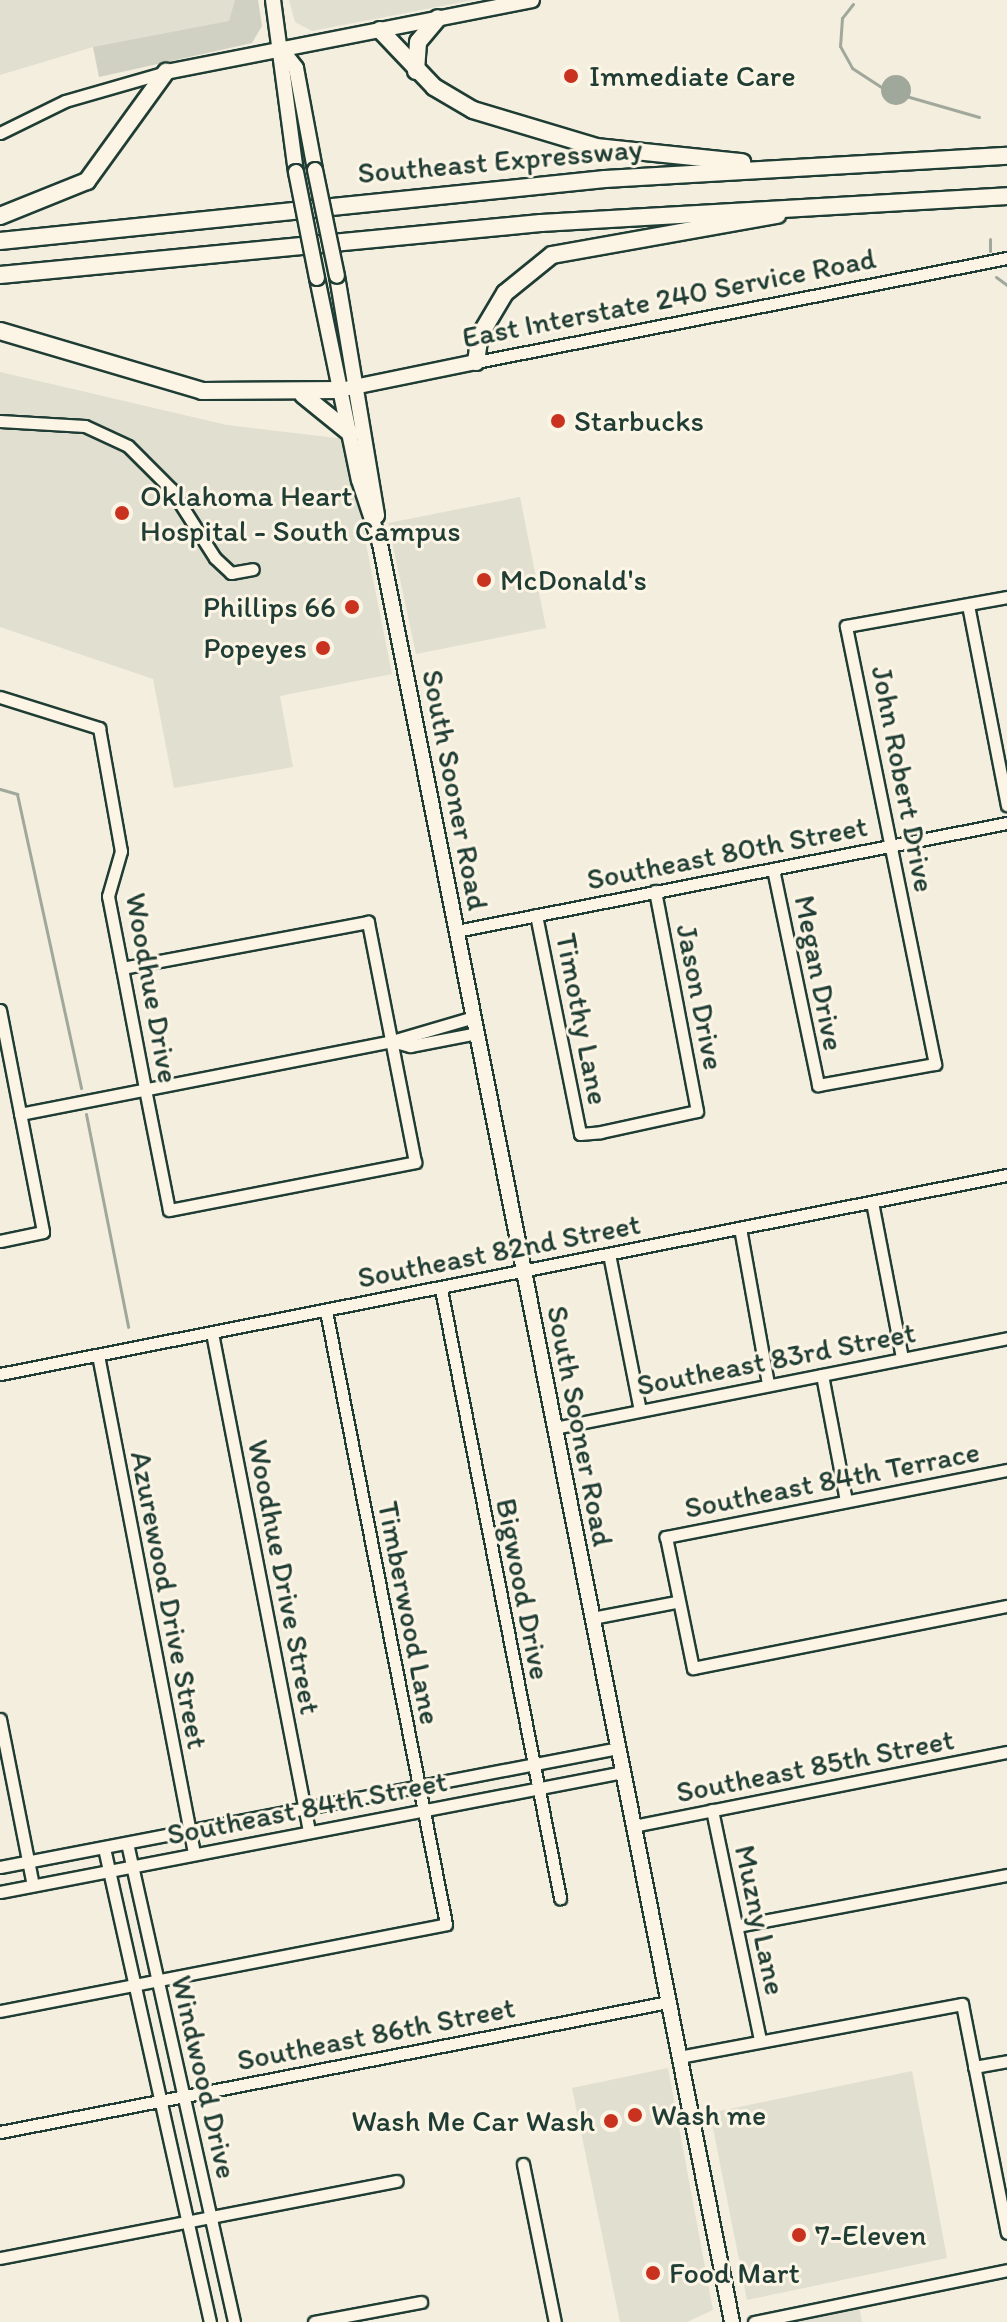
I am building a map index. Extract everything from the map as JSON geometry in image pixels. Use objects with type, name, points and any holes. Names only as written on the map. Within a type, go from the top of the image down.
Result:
[{"type":"highway","points":[[416,71],[418,42],[438,18]]},
{"type":"highway","points":[[380,30],[416,71],[473,110],[562,139],[783,167]]},
{"type":"highway","points":[[0,216],[87,181],[166,72]]},
{"type":"highway","name":"Southeast Expressway","points":[[0,241],[783,167],[1007,156]]},
{"type":"highway","points":[[0,275],[357,238],[836,204],[1007,196]]},
{"type":"highway","points":[[476,362],[480,335],[505,293],[552,255],[836,204]]},
{"type":"highway","points":[[0,331],[184,388],[302,394],[341,390]]},
{"type":"highway","points":[[302,394],[350,433]]},
{"type":"main road","name":"South Sooner Road","points":[[273,0],[282,50],[278,71],[296,172],[350,433],[379,540]]},
{"type":"main road","points":[[166,72],[532,0]]},
{"type":"main road","name":"South Sooner Road","points":[[282,50],[296,68],[359,387],[379,540],[732,2322]]},
{"type":"main road","name":"East Interstate 240 Service Road","points":[[341,390],[476,362]]},
{"type":"street","points":[[0,133],[88,92],[166,72]]},
{"type":"street","name":"East Interstate 240 Service Road","points":[[476,362],[1007,258]]},
{"type":"street","points":[[0,421],[85,426],[128,446],[163,480],[215,558],[231,573],[253,569]]},
{"type":"street","points":[[1007,597],[968,605],[1007,805]]},
{"type":"street","name":"John Robert Drive","points":[[818,1085],[935,1064],[846,626],[968,605]]},
{"type":"street","name":"Woodhue Drive","points":[[0,697],[99,728],[121,851],[108,896],[169,1210],[415,1162],[392,1041]]},
{"type":"street","name":"Southeast 80th Street","points":[[456,931],[1007,823]]},
{"type":"street","name":"Megan Drive","points":[[773,869],[818,1085]]},
{"type":"street","name":"Jason Drive","points":[[580,1134],[697,1111],[655,891]]},
{"type":"street","name":"Timothy Lane","points":[[536,915],[580,1134]]},
{"type":"street","points":[[122,968],[368,922],[392,1041]]},
{"type":"street","points":[[0,1010],[43,1232],[0,1241]]},
{"type":"street","points":[[20,1114],[392,1041],[474,1017]]},
{"type":"street","points":[[392,1041],[410,1046],[477,1033]]},
{"type":"street","name":"Southeast 82nd Street","points":[[0,1374],[1007,1175]]},
{"type":"street","points":[[872,1202],[902,1358]]},
{"type":"street","points":[[740,1228],[768,1384]]},
{"type":"street","points":[[609,1254],[640,1410]]},
{"type":"street","name":"Bigwood Drive","points":[[441,1289],[560,1898]]},
{"type":"street","name":"Timberwood Lane","points":[[158,1980],[446,1924],[326,1311]]},
{"type":"street","name":"Woodhue Drive Street","points":[[212,1333],[309,1831]]},
{"type":"street","name":"Southeast 83rd Street","points":[[554,1428],[1007,1338]]},
{"type":"street","name":"Azurewood Drive Street","points":[[98,1355],[194,1853]]},
{"type":"street","points":[[822,1375],[846,1501]]},
{"type":"street","name":"Southeast 84th Terrace","points":[[676,1602],[666,1537],[1007,1470]]},
{"type":"street","points":[[592,1618],[676,1602],[693,1668],[1007,1606]]},
{"type":"street","points":[[0,1719],[33,1885]]},
{"type":"street","name":"Southeast 84th Street","points":[[0,1867],[618,1748]]},
{"type":"street","name":"Southeast 85th Street","points":[[633,1826],[1007,1752]]},
{"type":"street","name":"Southeast 84th Street","points":[[0,1892],[623,1772]]},
{"type":"street","name":"Muzny Lane","points":[[712,1810],[760,2040]]},
{"type":"street","name":"Windwood Drive","points":[[127,1843],[234,2322]]},
{"type":"street","name":"Windwood Drive","points":[[104,1848],[210,2322]]},
{"type":"street","points":[[737,1926],[1007,1875]]},
{"type":"street","points":[[0,2011],[158,1980]]},
{"type":"street","name":"Southeast 86th Street","points":[[0,2132],[668,2002]]},
{"type":"street","points":[[679,2057],[962,2004],[1003,2187],[1007,2233]]},
{"type":"street","points":[[974,2067],[1007,2061]]},
{"type":"street","points":[[523,2164],[555,2322]]},
{"type":"street","points":[[0,2258],[397,2181]]},
{"type":"street","points":[[754,2322],[1007,2270]]},
{"type":"street","points":[[314,2322],[421,2302]]},
{"type":"shaded area","points":[[0,0],[245,0],[250,24],[94,53],[93,47],[0,75]]},
{"type":"shaded area","points":[[235,0],[258,0],[262,26],[252,43],[99,77],[93,47],[229,21]]},
{"type":"shaded area","points":[[289,0],[473,0],[312,31],[295,22]]},
{"type":"shaded area","points":[[896,75],[902,76],[910,84],[910,96],[902,104],[896,105],[890,104],[882,96],[881,90],[882,84],[890,76]]},
{"type":"shaded area","name":"Oklahoma Heart Hospital - South Campus","points":[[0,372],[227,425],[345,439],[392,674],[280,696],[293,767],[174,788],[153,679],[0,627]]},
{"type":"shaded area","points":[[520,497],[546,628],[416,654],[388,523]]},
{"type":"shaded area","points":[[668,2068],[713,2310],[687,2322],[620,2322],[572,2088]]},
{"type":"shaded area","points":[[912,2071],[947,2258],[747,2300],[710,2113]]},
{"type":"shaded area","points":[[858,2301],[862,2322],[754,2322]]},
{"type":"waterway","points":[[853,4],[842,18],[840,46],[852,68],[884,89]]},
{"type":"waterway","points":[[906,96],[979,117]]},
{"type":"waterway","points":[[990,239],[990,251]]},
{"type":"waterway","points":[[996,277],[1007,285]]},
{"type":"waterway","points":[[0,789],[17,794],[81,1088]]},
{"type":"waterway","points":[[86,1114],[128,1327]]},
{"type":"place","name":"Immediate Care","points":[[571,76]]},
{"type":"place","name":"Starbucks","points":[[558,421]]},
{"type":"place","name":"Oklahoma Heart Hospital - South Campus","points":[[122,513]]},
{"type":"place","name":"McDonald's","points":[[484,580]]},
{"type":"place","name":"Phillips 66","points":[[352,607]]},
{"type":"place","name":"Popeyes","points":[[323,648]]},
{"type":"place","name":"Wash me","points":[[635,2115]]},
{"type":"place","name":"Wash Me Car Wash","points":[[611,2121]]},
{"type":"place","name":"7-Eleven","points":[[799,2235]]},
{"type":"place","name":"Food Mart","points":[[653,2273]]}]
